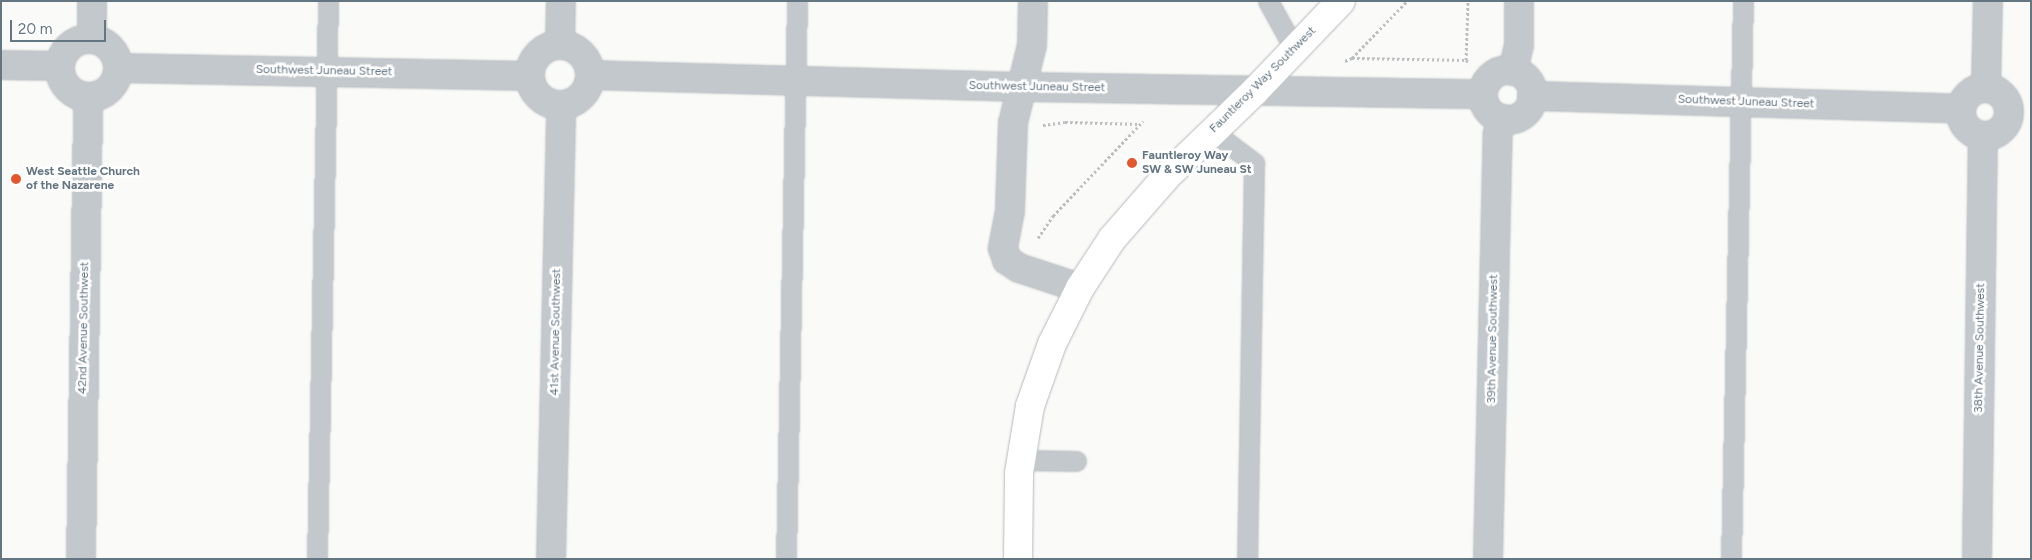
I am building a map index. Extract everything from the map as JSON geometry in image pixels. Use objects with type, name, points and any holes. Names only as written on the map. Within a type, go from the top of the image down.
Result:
[{"type":"main road","name":"Fauntleroy Way Southwest","points":[[1018,559],[1021,460],[1030,406],[1052,344],[1080,288],[1112,239],[1166,177],[1295,50],[1341,1]]},
{"type":"street","points":[[92,1],[92,39]]},
{"type":"street","points":[[560,44],[561,1]]},
{"type":"street","points":[[1033,1],[1032,45],[1013,123],[1010,211],[1002,248],[1007,260],[1020,268],[1080,288]]},
{"type":"street","points":[[1513,71],[1519,45],[1519,1]]},
{"type":"street","points":[[1986,87],[1988,1]]},
{"type":"street","points":[[92,39],[108,45],[115,53],[118,68],[115,82],[109,90],[101,95],[88,98],[74,94],[66,87],[62,79],[60,66],[64,52],[70,45],[79,40],[92,39]]},
{"type":"street","points":[[560,44],[576,48],[584,55],[590,75],[588,86],[583,95],[576,101],[561,106],[548,103],[540,98],[534,90],[530,76],[532,62],[537,54],[545,48],[560,44]]},
{"type":"street","points":[[1,65],[60,66]]},
{"type":"street","name":"Southwest Juneau Street","points":[[118,68],[530,76]]},
{"type":"street","points":[[1505,71],[1513,71],[1526,79],[1532,96],[1529,108],[1524,114],[1517,119],[1502,119],[1492,115],[1487,109],[1483,94],[1491,77],[1505,71]]},
{"type":"street","name":"Southwest Juneau Street","points":[[590,75],[1023,87],[1483,94]]},
{"type":"street","points":[[1986,87],[2002,94],[2007,101],[2020,111],[2000,131],[1983,136],[1976,135],[1965,127],[1961,120],[1960,109],[1970,92],[1986,87]]},
{"type":"street","name":"Southwest Juneau Street","points":[[1532,96],[1960,109]]},
{"type":"street","name":"42nd Avenue Southwest","points":[[80,559],[88,98]]},
{"type":"street","name":"41st Avenue Southwest","points":[[551,559],[561,106]]},
{"type":"street","name":"39th Avenue Southwest","points":[[1488,559],[1498,133],[1502,119]]},
{"type":"street","name":"38th Avenue Southwest","points":[[1977,559],[1983,136]]},
{"type":"lane","points":[[317,559],[328,1]]},
{"type":"lane","points":[[786,559],[797,1]]},
{"type":"lane","points":[[1268,1],[1295,50]]},
{"type":"lane","points":[[1731,559],[1740,102],[1744,1]]},
{"type":"lane","points":[[1212,131],[1254,163],[1241,461],[1247,559]]},
{"type":"lane","points":[[1021,460],[1076,461]]},
{"type":"path","points":[[1345,61],[1352,58],[1407,1]]},
{"type":"path","points":[[1352,58],[1466,60],[1468,1]]},
{"type":"path","points":[[1036,242],[1053,216],[1141,122],[1065,122],[1047,125]]},
{"type":"place","name":"Fauntleroy Way SW & SW Juneau St","points":[[1132,163]]},
{"type":"place","name":"West Seattle Church of the Nazarene","points":[[16,179]]}]
